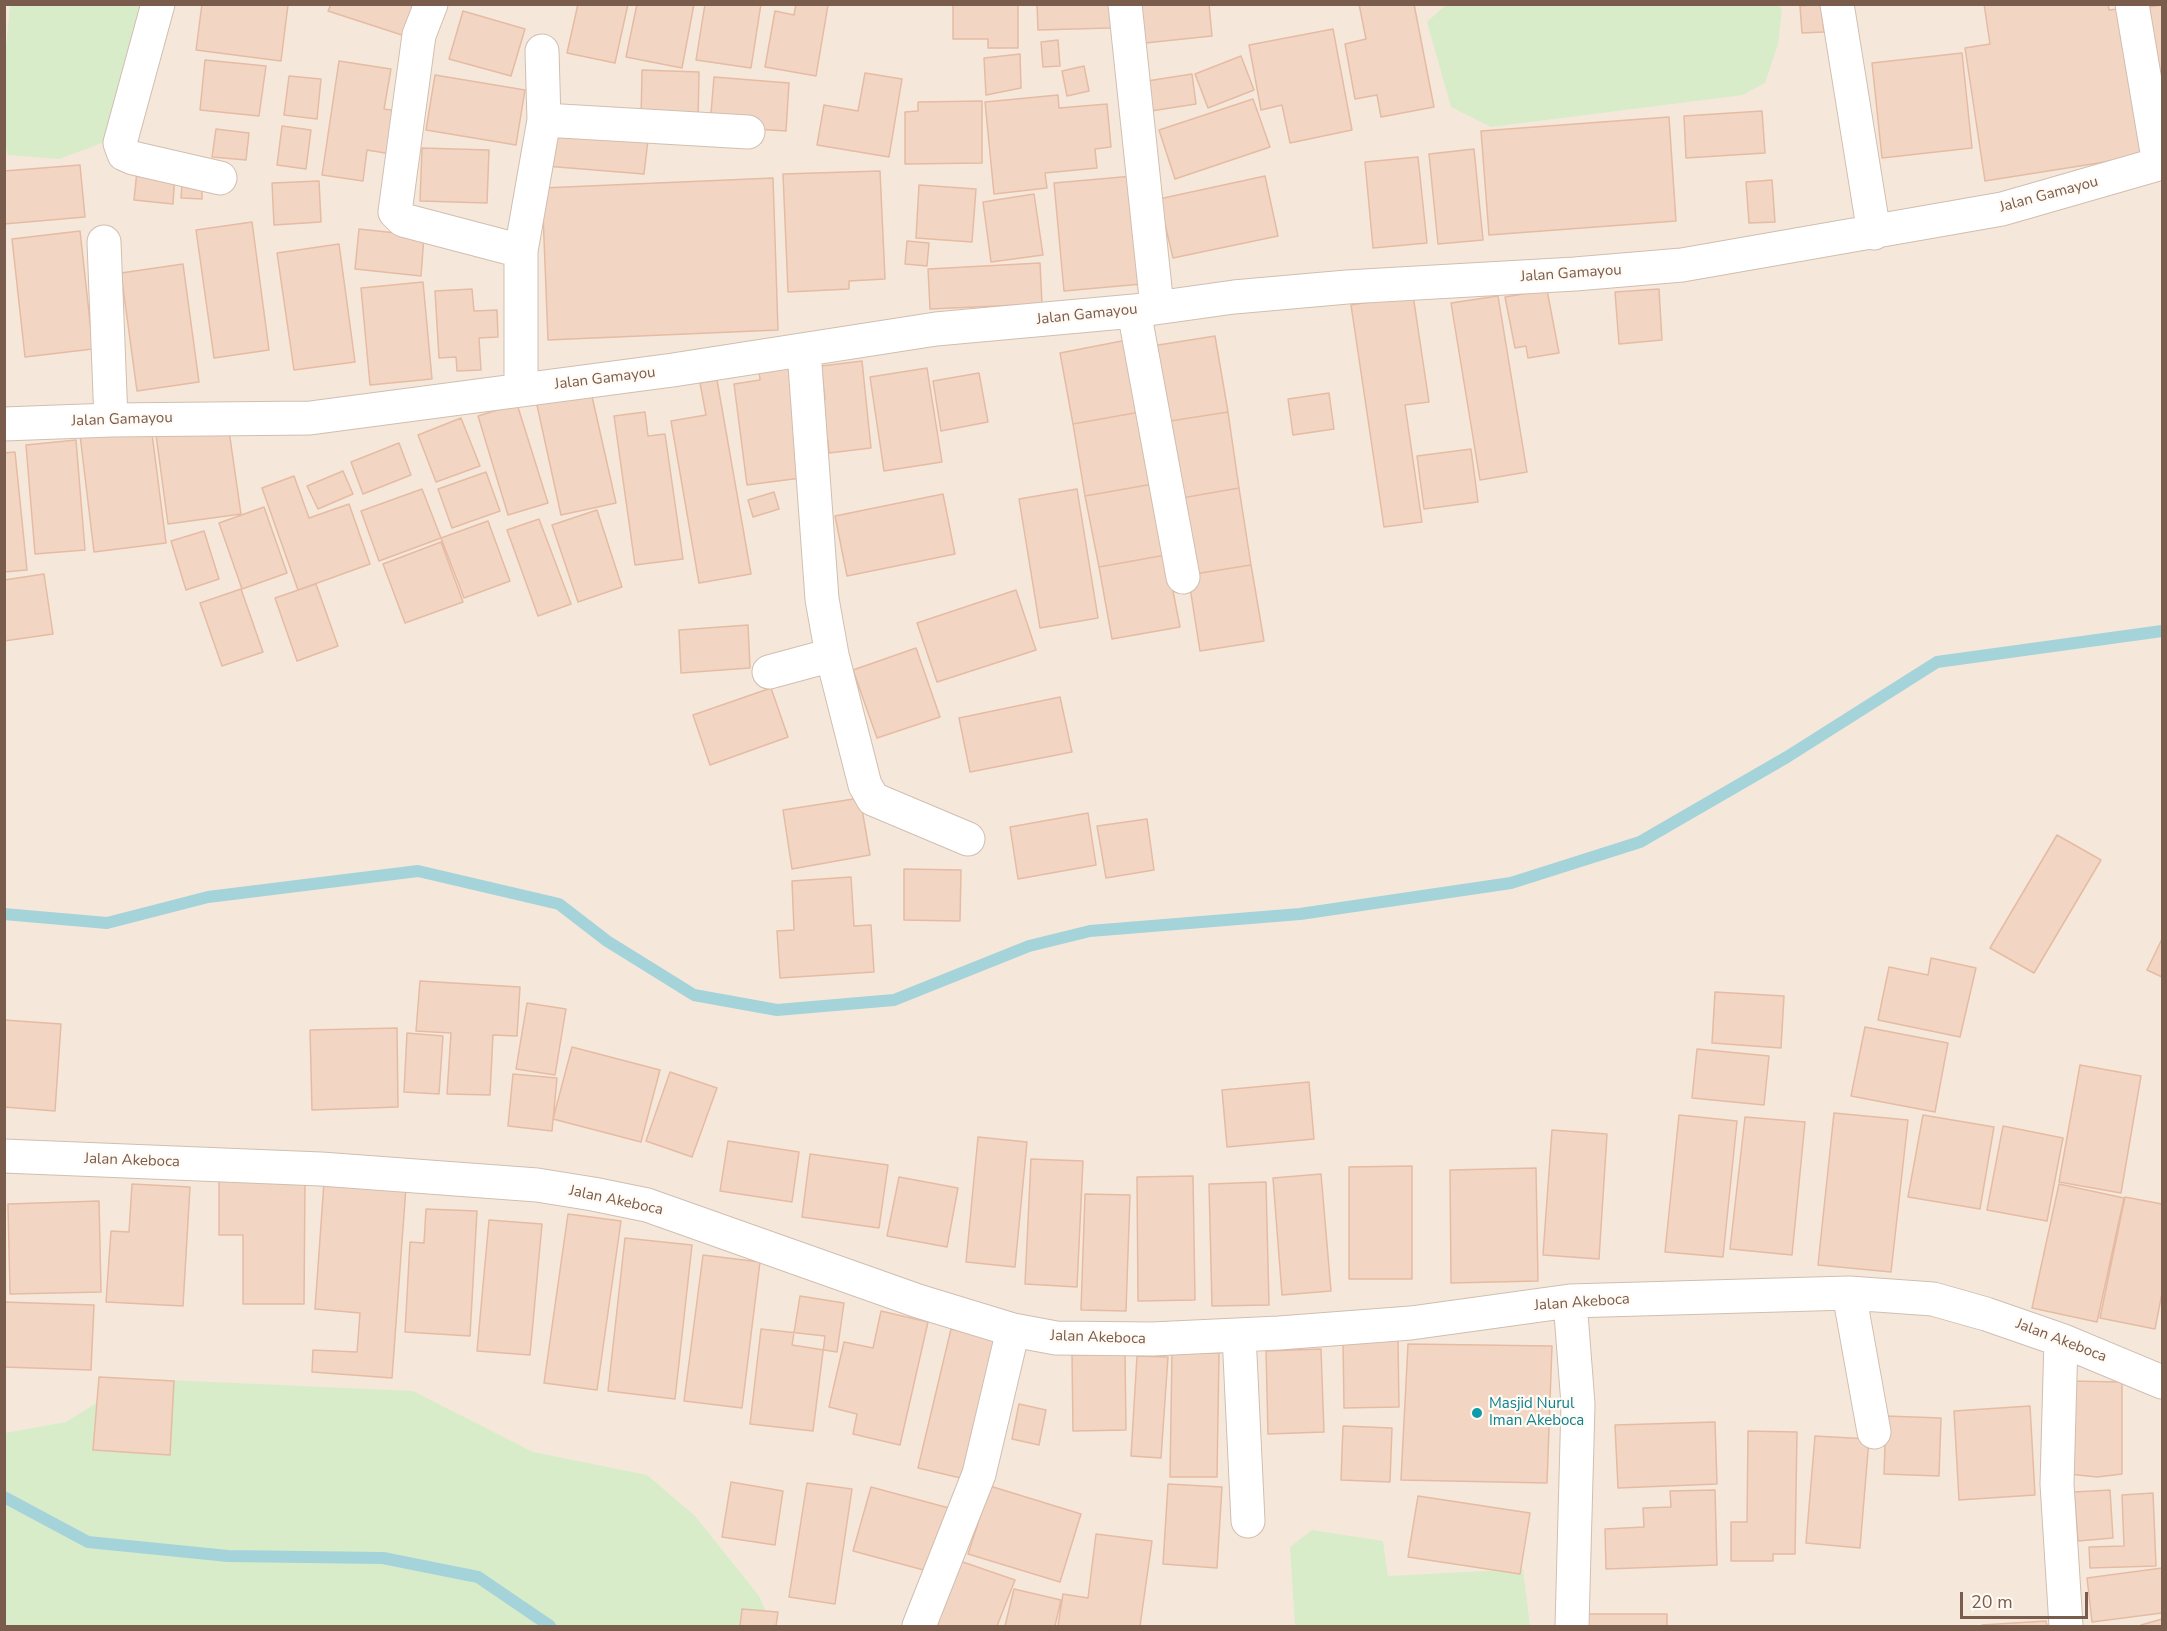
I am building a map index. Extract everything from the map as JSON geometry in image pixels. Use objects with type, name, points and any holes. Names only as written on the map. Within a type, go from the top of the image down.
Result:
[{"type":"street","points":[[158,4],[120,143],[124,154],[133,158],[220,178]]},
{"type":"street","points":[[431,4],[419,35],[395,212],[403,220],[521,251]]},
{"type":"street","points":[[1125,4],[1145,309],[1183,577]]},
{"type":"street","points":[[1837,4],[1874,233]]},
{"type":"street","points":[[2132,4],[2161,164]]},
{"type":"street","points":[[521,390],[521,251],[544,120],[542,51]]},
{"type":"street","points":[[544,120],[748,132]]},
{"type":"street","name":"Jalan Gamayou","points":[[4,424],[111,420],[310,418],[804,351],[936,329],[1347,287],[1682,265],[2002,209],[2161,164]]},
{"type":"street","points":[[104,242],[111,420]]},
{"type":"street","points":[[804,351],[822,599],[832,655],[860,769],[873,799],[968,839]]},
{"type":"street","points":[[769,672],[832,655]]},
{"type":"street","name":"Jalan Akeboca","points":[[4,1156],[321,1169],[537,1185],[582,1192],[647,1205],[918,1301],[1013,1330],[1056,1338],[1152,1339],[1411,1323],[1570,1301],[1849,1293],[1933,1299],[1986,1314],[2061,1340],[2163,1382]]},
{"type":"street","points":[[1849,1293],[1874,1432]]},
{"type":"street","points":[[1570,1301],[1578,1404],[1572,1626]]},
{"type":"street","points":[[919,1626],[980,1474],[1013,1330]]},
{"type":"street","points":[[1239,1335],[1248,1521]]},
{"type":"street","points":[[2061,1340],[2057,1484],[2066,1626]]},
{"type":"shaded area","points":[[5,5],[2162,5],[2162,1626],[5,1626]]},
{"type":"green space","points":[[1778,4],[1782,10],[1778,44],[1765,83],[1743,95],[1491,127],[1451,107],[1427,22],[1446,5]]},
{"type":"green space","points":[[10,5],[166,5],[137,130],[59,159],[8,155],[5,145],[4,69]]},
{"type":"green space","points":[[147,1379],[413,1391],[533,1452],[647,1475],[695,1516],[759,1596],[772,1626],[5,1626],[5,1433],[66,1422],[108,1396]]},
{"type":"green space","points":[[1312,1530],[1383,1541],[1388,1576],[1523,1569],[1530,1626],[1295,1626],[1290,1547]]},
{"type":"building","points":[[202,4],[288,5],[281,61],[196,50]]},
{"type":"building","points":[[331,4],[416,4],[405,36],[328,11]]},
{"type":"building","points":[[578,4],[628,4],[615,63],[567,53]]},
{"type":"building","points":[[637,4],[694,4],[682,68],[626,57]]},
{"type":"building","points":[[705,4],[761,4],[751,68],[696,60]]},
{"type":"building","points":[[796,4],[828,5],[816,76],[765,67],[775,11],[794,15]]},
{"type":"building","points":[[953,4],[1018,4],[1018,48],[988,48],[988,39],[953,39]]},
{"type":"building","points":[[1037,4],[1111,4],[1111,28],[1038,30]]},
{"type":"building","points":[[1141,4],[1209,4],[1212,36],[1145,43]]},
{"type":"building","points":[[1359,4],[1414,4],[1434,107],[1381,117],[1377,95],[1355,99],[1345,44],[1366,39]]},
{"type":"building","points":[[1821,4],[1824,32],[1802,33],[1800,6]]},
{"type":"building","points":[[1984,4],[2108,4],[2109,10],[2127,8],[2149,155],[1985,181],[1965,48],[1990,44]]},
{"type":"building","points":[[2162,5],[2162,108],[2147,7]]},
{"type":"building","points":[[463,11],[525,29],[511,76],[449,59]]},
{"type":"building","points":[[1333,29],[1352,130],[1290,143],[1282,105],[1261,110],[1249,45]]},
{"type":"building","points":[[1058,40],[1060,66],[1043,67],[1041,42]]},
{"type":"building","points":[[1962,53],[1972,148],[1882,158],[1872,63]]},
{"type":"building","points":[[1020,54],[1021,88],[986,95],[984,58]]},
{"type":"building","points":[[1241,56],[1254,90],[1208,108],[1195,74]]},
{"type":"building","points":[[205,60],[266,66],[259,116],[200,110]]},
{"type":"building","points":[[339,61],[391,69],[384,109],[398,111],[391,154],[367,150],[363,181],[322,175]]},
{"type":"building","points":[[1084,66],[1089,91],[1067,96],[1062,71]]},
{"type":"building","points":[[642,70],[699,72],[698,123],[641,121]]},
{"type":"building","points":[[865,73],[902,79],[889,157],[817,145],[824,105],[858,111]]},
{"type":"building","points":[[1192,74],[1196,104],[1151,111],[1147,81]]},
{"type":"building","points":[[435,75],[525,90],[516,145],[426,130]]},
{"type":"building","points":[[289,76],[321,79],[317,119],[284,115]]},
{"type":"building","points":[[714,77],[789,83],[786,131],[710,126]]},
{"type":"building","points":[[1058,95],[1059,108],[1107,104],[1111,147],[1095,149],[1097,168],[1045,173],[1047,188],[994,194],[985,102]]},
{"type":"building","points":[[1253,99],[1270,147],[1175,179],[1159,130]]},
{"type":"building","points":[[982,101],[982,163],[905,164],[905,112],[918,111],[918,102]]},
{"type":"building","points":[[1762,111],[1765,153],[1686,158],[1684,116]]},
{"type":"building","points":[[1669,117],[1676,221],[1489,235],[1481,131]]},
{"type":"building","points":[[549,122],[649,131],[644,174],[545,166]]},
{"type":"building","points":[[282,126],[311,130],[306,169],[277,165]]},
{"type":"building","points":[[216,129],[249,133],[246,160],[212,157]]},
{"type":"building","points":[[422,148],[489,150],[487,203],[420,201]]},
{"type":"building","points":[[1474,149],[1483,240],[1438,244],[1429,154]]},
{"type":"building","points":[[1418,157],[1427,243],[1373,248],[1365,162]]},
{"type":"building","points":[[80,165],[85,217],[4,224],[4,171]]},
{"type":"building","points":[[137,171],[175,173],[173,204],[134,200]]},
{"type":"building","points":[[880,171],[885,279],[849,281],[849,289],[788,292],[783,174]]},
{"type":"building","points":[[1133,176],[1142,284],[1064,291],[1054,183]]},
{"type":"building","points":[[1265,176],[1278,236],[1173,258],[1159,199]]},
{"type":"building","points":[[773,178],[778,330],[548,340],[542,188]]},
{"type":"building","points":[[1772,180],[1775,222],[1749,223],[1746,182]]},
{"type":"building","points":[[319,181],[321,222],[274,225],[272,183]]},
{"type":"building","points":[[182,183],[202,184],[202,199],[181,198]]},
{"type":"building","points":[[919,185],[976,189],[972,242],[916,238]]},
{"type":"building","points":[[1034,194],[1043,255],[991,262],[983,202]]},
{"type":"building","points":[[252,222],[269,350],[214,358],[196,230]]},
{"type":"building","points":[[359,229],[424,236],[421,276],[355,269]]},
{"type":"building","points":[[80,231],[93,349],[25,357],[12,239]]},
{"type":"building","points":[[907,241],[929,243],[927,266],[905,264]]},
{"type":"building","points":[[339,244],[355,362],[294,370],[277,253]]},
{"type":"building","points":[[1040,263],[1042,304],[930,309],[928,269]]},
{"type":"building","points":[[183,264],[199,382],[137,391],[121,273]]},
{"type":"building","points":[[423,282],[432,379],[370,385],[361,288]]},
{"type":"building","points":[[472,289],[474,311],[497,310],[498,337],[479,338],[481,370],[457,371],[456,357],[439,358],[435,291]]},
{"type":"building","points":[[1659,289],[1662,340],[1619,344],[1615,292]]},
{"type":"building","points":[[1547,290],[1559,353],[1528,358],[1526,346],[1515,348],[1505,297]]},
{"type":"building","points":[[1413,295],[1429,402],[1405,405],[1422,522],[1384,527],[1351,305]]},
{"type":"building","points":[[1498,296],[1527,472],[1480,480],[1451,303]]},
{"type":"building","points":[[1215,336],[1228,412],[1164,422],[1152,346]]},
{"type":"building","points":[[1127,340],[1140,412],[1073,424],[1060,353]]},
{"type":"building","points":[[787,358],[801,478],[747,485],[734,384],[760,380],[758,361]]},
{"type":"building","points":[[862,361],[871,448],[829,453],[828,441],[814,442],[809,401],[825,399],[821,366]]},
{"type":"building","points":[[927,368],[942,462],[884,471],[870,377]]},
{"type":"building","points":[[979,373],[988,422],[941,431],[933,381]]},
{"type":"building","points":[[717,380],[751,574],[699,583],[671,421],[706,415],[700,383]]},
{"type":"building","points":[[589,383],[616,503],[561,515],[535,396]]},
{"type":"building","points":[[1329,393],[1334,429],[1293,435],[1288,399]]},
{"type":"building","points":[[517,404],[548,503],[508,515],[478,416]]},
{"type":"building","points":[[645,412],[648,436],[665,434],[683,559],[635,565],[614,416]]},
{"type":"building","points":[[1140,412],[1153,484],[1085,496],[1073,424]]},
{"type":"building","points":[[1228,412],[1239,488],[1176,499],[1164,422]]},
{"type":"building","points":[[461,418],[480,466],[436,482],[418,435]]},
{"type":"building","points":[[228,424],[241,514],[168,524],[156,435]]},
{"type":"building","points":[[151,426],[166,543],[94,552],[80,435]]},
{"type":"building","points":[[76,440],[85,550],[35,554],[26,445]]},
{"type":"building","points":[[399,443],[411,475],[363,494],[351,462]]},
{"type":"building","points":[[1471,449],[1478,502],[1424,509],[1417,456]]},
{"type":"building","points":[[15,452],[27,570],[4,572],[4,453]]},
{"type":"building","points":[[343,471],[353,494],[318,509],[307,486]]},
{"type":"building","points":[[486,472],[500,511],[452,528],[438,489]]},
{"type":"building","points":[[294,476],[309,518],[349,504],[370,564],[298,590],[262,488]]},
{"type":"building","points":[[1153,484],[1166,555],[1099,567],[1085,496]]},
{"type":"building","points":[[1239,488],[1251,565],[1188,575],[1176,499]]},
{"type":"building","points":[[422,489],[441,538],[379,561],[361,511]]},
{"type":"building","points":[[1077,489],[1098,618],[1040,628],[1019,499]]},
{"type":"building","points":[[774,492],[779,509],[753,517],[748,500]]},
{"type":"building","points":[[943,494],[955,554],[847,576],[835,516]]},
{"type":"building","points":[[264,507],[287,573],[242,589],[219,523]]},
{"type":"building","points":[[597,510],[622,587],[578,602],[552,525]]},
{"type":"building","points":[[539,519],[571,604],[538,616],[507,530]]},
{"type":"building","points":[[488,521],[510,581],[464,598],[441,538]]},
{"type":"building","points":[[204,531],[219,579],[186,590],[171,541]]},
{"type":"building","points":[[441,542],[463,602],[405,623],[383,564]]},
{"type":"building","points":[[1166,555],[1180,627],[1112,639],[1099,567]]},
{"type":"building","points":[[1251,565],[1264,641],[1200,651],[1188,575]]},
{"type":"building","points":[[44,574],[53,634],[4,641],[4,580]]},
{"type":"building","points":[[316,584],[338,646],[297,661],[275,598]]},
{"type":"building","points":[[241,589],[263,652],[222,666],[200,603]]},
{"type":"building","points":[[1016,590],[1036,650],[937,682],[917,623]]},
{"type":"building","points":[[748,625],[750,668],[681,673],[679,630]]},
{"type":"building","points":[[916,648],[940,717],[877,738],[853,670]]},
{"type":"building","points":[[771,688],[788,737],[710,765],[693,715]]},
{"type":"building","points":[[1060,697],[1072,752],[970,772],[959,718]]},
{"type":"building","points":[[860,798],[870,855],[792,869],[783,810]]},
{"type":"building","points":[[1088,813],[1096,865],[1018,879],[1010,827]]},
{"type":"building","points":[[1147,819],[1154,870],[1106,878],[1097,826]]},
{"type":"building","points":[[2057,835],[2101,860],[2034,973],[1990,948]]},
{"type":"building","points":[[904,869],[961,870],[960,921],[904,920]]},
{"type":"building","points":[[851,877],[854,926],[871,925],[874,972],[780,978],[777,931],[794,930],[792,881]]},
{"type":"building","points":[[2162,939],[2162,977],[2147,970]]},
{"type":"building","points":[[1931,958],[1976,968],[1960,1037],[1878,1020],[1889,967],[1928,975]]},
{"type":"building","points":[[420,981],[520,987],[517,1036],[493,1035],[490,1095],[447,1094],[451,1033],[416,1031]]},
{"type":"building","points":[[1715,992],[1784,996],[1781,1048],[1712,1043]]},
{"type":"building","points":[[527,1003],[566,1009],[555,1075],[516,1069]]},
{"type":"building","points":[[4,1020],[61,1024],[55,1111],[4,1107]]},
{"type":"building","points":[[1865,1027],[1948,1043],[1935,1112],[1851,1096]]},
{"type":"building","points":[[397,1028],[398,1107],[312,1110],[310,1030]]},
{"type":"building","points":[[407,1033],[443,1036],[439,1094],[404,1092]]},
{"type":"building","points":[[572,1047],[660,1070],[641,1142],[553,1119]]},
{"type":"building","points":[[1697,1049],[1769,1056],[1764,1105],[1692,1098]]},
{"type":"building","points":[[2080,1065],[2141,1076],[2121,1193],[2059,1182]]},
{"type":"building","points":[[670,1072],[717,1088],[692,1157],[646,1141]]},
{"type":"building","points":[[513,1074],[557,1078],[552,1131],[508,1126]]},
{"type":"building","points":[[1309,1082],[1314,1139],[1227,1147],[1222,1090]]},
{"type":"building","points":[[1834,1113],[1908,1120],[1891,1272],[1818,1265]]},
{"type":"building","points":[[1679,1115],[1737,1121],[1723,1257],[1665,1252]]},
{"type":"building","points":[[1923,1115],[1994,1127],[1980,1209],[1908,1197]]},
{"type":"building","points":[[1745,1117],[1805,1122],[1792,1255],[1730,1249]]},
{"type":"building","points":[[2003,1126],[2063,1138],[2047,1221],[1987,1210]]},
{"type":"building","points":[[1552,1130],[1607,1134],[1599,1259],[1543,1255]]},
{"type":"building","points":[[978,1137],[1027,1142],[1015,1267],[966,1262]]},
{"type":"building","points":[[728,1141],[799,1152],[792,1202],[720,1191]]},
{"type":"building","points":[[810,1154],[888,1165],[879,1228],[802,1217]]},
{"type":"building","points":[[1031,1159],[1083,1161],[1077,1287],[1025,1284]]},
{"type":"building","points":[[1412,1166],[1412,1279],[1349,1279],[1349,1167]]},
{"type":"building","points":[[1536,1168],[1538,1281],[1451,1283],[1450,1170]]},
{"type":"building","points":[[1321,1174],[1331,1291],[1282,1295],[1273,1178]]},
{"type":"building","points":[[1193,1176],[1195,1300],[1138,1301],[1137,1177]]},
{"type":"building","points":[[899,1177],[958,1188],[947,1247],[887,1236]]},
{"type":"building","points":[[219,1180],[305,1180],[304,1304],[243,1304],[243,1235],[219,1235]]},
{"type":"building","points":[[324,1182],[406,1187],[392,1378],[312,1372],[313,1350],[357,1352],[360,1313],[315,1309]]},
{"type":"building","points":[[1266,1182],[1269,1305],[1212,1306],[1209,1184]]},
{"type":"building","points":[[132,1184],[190,1187],[183,1306],[106,1302],[111,1231],[129,1232]]},
{"type":"building","points":[[2059,1184],[2124,1198],[2097,1322],[2032,1308]]},
{"type":"building","points":[[1085,1194],[1130,1195],[1126,1311],[1081,1310]]},
{"type":"building","points":[[2125,1197],[2162,1204],[2162,1293],[2155,1329],[2100,1318]]},
{"type":"building","points":[[99,1201],[101,1292],[10,1294],[8,1204]]},
{"type":"building","points":[[426,1209],[477,1211],[470,1336],[405,1332],[410,1242],[424,1243]]},
{"type":"building","points":[[568,1214],[621,1221],[597,1390],[544,1383]]},
{"type":"building","points":[[489,1220],[542,1224],[530,1355],[477,1351]]},
{"type":"building","points":[[625,1238],[692,1245],[675,1399],[608,1391]]},
{"type":"building","points":[[703,1255],[760,1262],[742,1408],[684,1401]]},
{"type":"building","points":[[800,1296],[844,1303],[837,1352],[792,1345]]},
{"type":"building","points":[[4,1302],[94,1305],[91,1370],[4,1367]]},
{"type":"building","points":[[881,1311],[928,1322],[900,1445],[853,1434],[857,1414],[829,1407],[844,1342],[873,1348]]},
{"type":"building","points":[[761,1329],[825,1336],[813,1431],[750,1424]]},
{"type":"building","points":[[951,1329],[998,1340],[965,1479],[918,1468]]},
{"type":"building","points":[[1343,1340],[1398,1340],[1399,1407],[1344,1408]]},
{"type":"building","name":"Masjid Nurul Iman Akeboca","points":[[1408,1344],[1552,1346],[1547,1483],[1401,1480]]},
{"type":"building","points":[[1321,1349],[1324,1432],[1268,1434],[1266,1351]]},
{"type":"building","points":[[1172,1353],[1219,1353],[1217,1477],[1170,1477]]},
{"type":"building","points":[[1125,1354],[1126,1430],[1073,1431],[1072,1355]]},
{"type":"building","points":[[1137,1356],[1168,1357],[1161,1458],[1131,1456]]},
{"type":"building","points":[[99,1377],[174,1381],[170,1455],[93,1450]]},
{"type":"building","points":[[2069,1381],[2122,1382],[2122,1474],[2097,1477],[2068,1474]]},
{"type":"building","points":[[1019,1404],[1046,1410],[1039,1445],[1012,1439]]},
{"type":"building","points":[[2030,1406],[2035,1495],[1959,1500],[1954,1411]]},
{"type":"building","points":[[1886,1416],[1941,1418],[1939,1476],[1884,1474]]},
{"type":"building","points":[[1715,1422],[1717,1484],[1618,1488],[1615,1425]]},
{"type":"building","points":[[1343,1426],[1392,1428],[1390,1482],[1341,1480]]},
{"type":"building","points":[[1748,1431],[1797,1432],[1795,1554],[1773,1554],[1773,1561],[1731,1561],[1731,1522],[1747,1522]]},
{"type":"building","points":[[1815,1436],[1869,1439],[1860,1548],[1806,1543]]},
{"type":"building","points":[[731,1482],[783,1491],[775,1545],[722,1537]]},
{"type":"building","points":[[807,1483],[852,1489],[835,1604],[789,1597]]},
{"type":"building","points":[[1168,1484],[1222,1487],[1217,1568],[1163,1564]]},
{"type":"building","points":[[990,1486],[1081,1514],[1060,1582],[968,1554]]},
{"type":"building","points":[[871,1487],[949,1508],[931,1572],[853,1551]]},
{"type":"building","points":[[1715,1490],[1717,1565],[1606,1569],[1605,1529],[1644,1527],[1643,1508],[1671,1507],[1670,1491]]},
{"type":"building","points":[[2110,1490],[2113,1538],[2078,1541],[2074,1492]]},
{"type":"building","points":[[2153,1493],[2156,1566],[2090,1568],[2089,1547],[2124,1546],[2122,1495]]},
{"type":"building","points":[[1418,1496],[1530,1513],[1520,1574],[1408,1557]]},
{"type":"building","points":[[1096,1534],[1152,1541],[1140,1626],[1058,1626],[1063,1594],[1088,1598]]},
{"type":"building","points":[[960,1561],[1015,1580],[997,1626],[936,1626]]},
{"type":"building","points":[[2162,1568],[2162,1613],[2092,1622],[2087,1578]]},
{"type":"building","points":[[1014,1589],[1061,1600],[1055,1626],[1005,1626]]},
{"type":"building","points":[[742,1609],[778,1612],[776,1626],[740,1626]]},
{"type":"building","points":[[1579,1614],[1667,1614],[1667,1626],[1579,1626]]},
{"type":"building","points":[[2162,1619],[2162,1626],[2141,1626],[2141,1625]]},
{"type":"building","points":[[2046,1621],[2047,1626],[1982,1626],[1982,1625]]},
{"type":"waterway","points":[[4,914],[107,923],[208,897],[418,871],[559,904],[607,941],[694,995],[777,1010],[894,1000],[1029,946],[1090,931],[1300,914],[1511,883],[1640,842],[1787,757],[1937,662],[2162,631]]},
{"type":"waterway","points":[[4,1497],[88,1542],[228,1556],[383,1558],[478,1577],[550,1626]]},
{"type":"place","name":"Masjid Nurul Iman Akeboca","points":[[1477,1413]]}]
